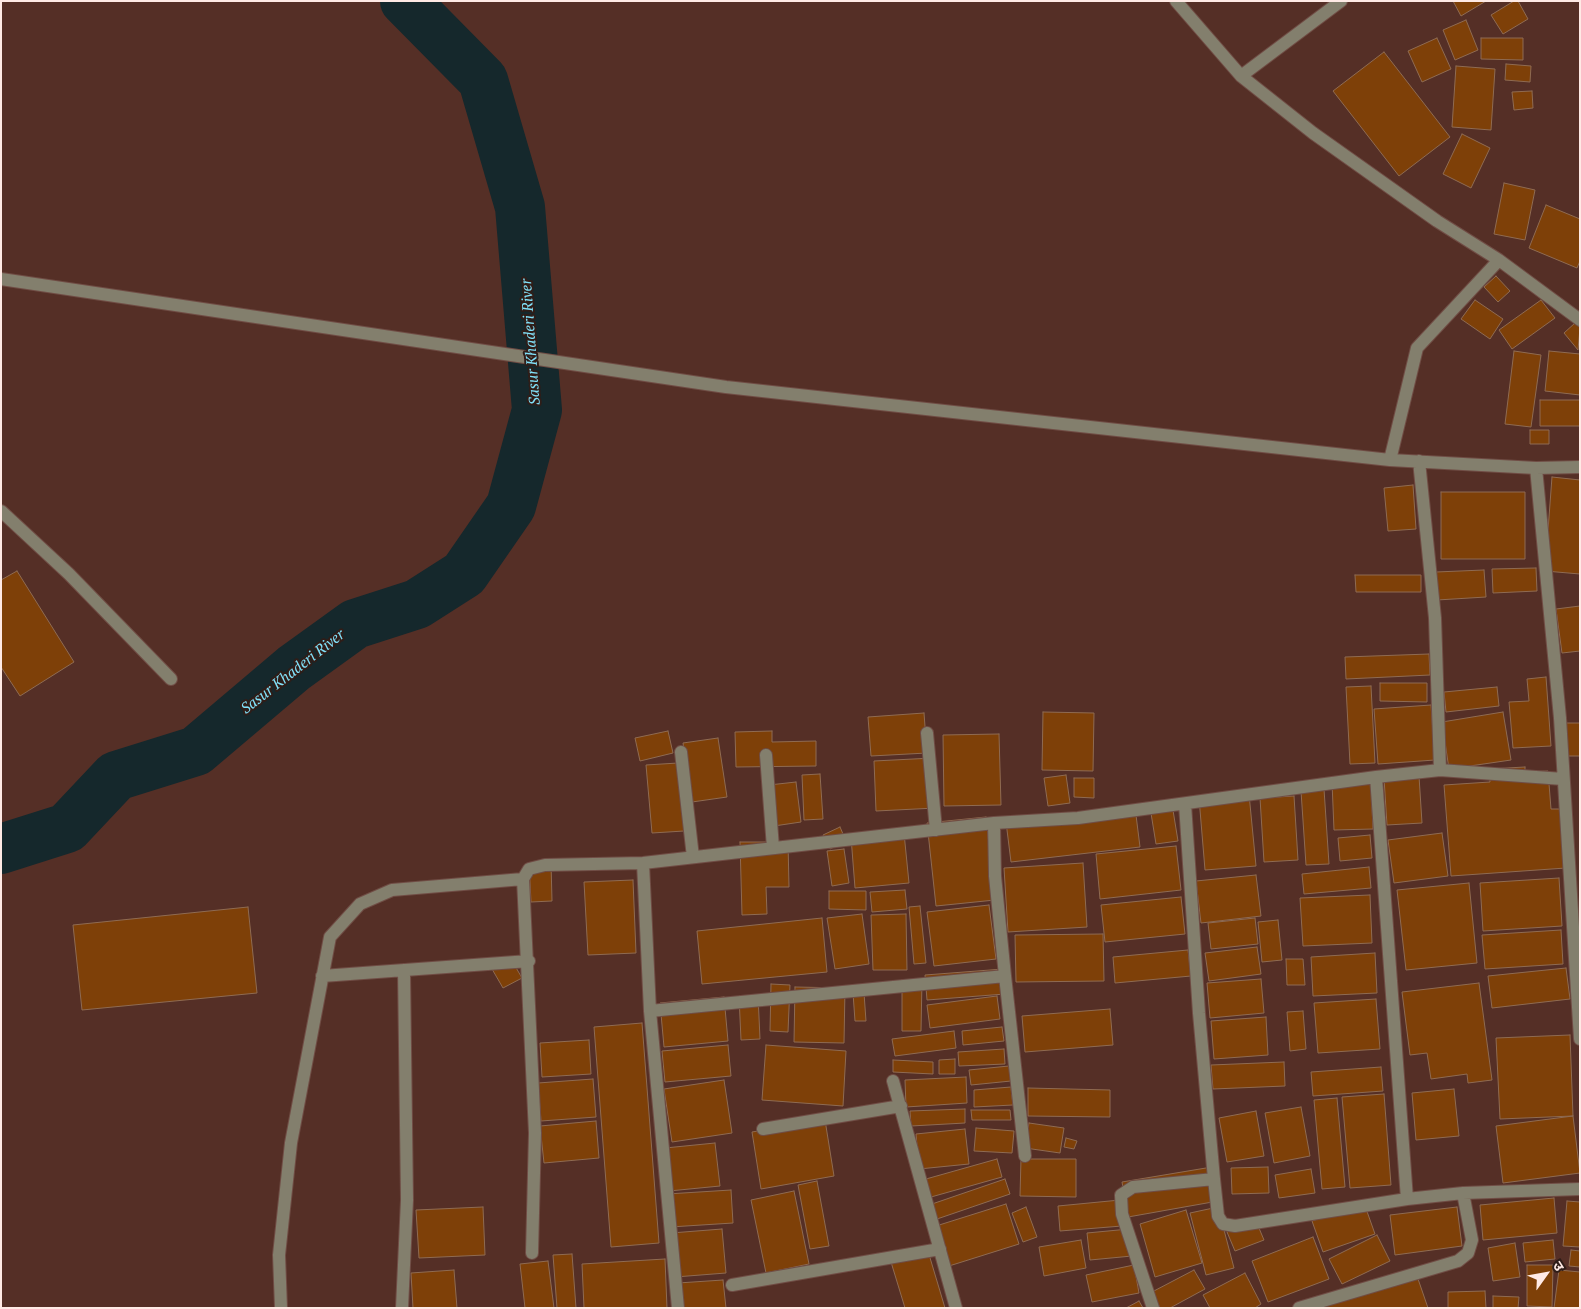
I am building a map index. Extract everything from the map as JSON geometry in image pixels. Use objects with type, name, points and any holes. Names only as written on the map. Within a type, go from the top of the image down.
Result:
[{"type":"street","points":[[1176,1],[1241,76],[1313,133],[1437,220],[1499,260],[1580,320]]},
{"type":"street","points":[[1241,76],[1341,1]]},
{"type":"street","points":[[1390,460],[1417,348],[1499,260]]},
{"type":"street","points":[[1,279],[726,387],[1390,460],[1536,468],[1580,467]]},
{"type":"street","points":[[1419,461],[1435,618],[1440,770]]},
{"type":"street","points":[[1536,468],[1563,779],[1580,1039]]},
{"type":"street","points":[[1,512],[69,574],[171,679]]},
{"type":"street","points":[[927,733],[936,830]]},
{"type":"street","points":[[681,752],[693,857]]},
{"type":"street","points":[[766,755],[773,848]]},
{"type":"street","points":[[532,1253],[535,1133],[523,879],[528,869],[545,865],[643,862],[994,823],[1078,818],[1440,770],[1563,779]]},
{"type":"street","points":[[1376,777],[1407,1199]]},
{"type":"street","points":[[1185,804],[1199,1013],[1214,1179],[1218,1216],[1223,1224],[1235,1226],[1407,1199],[1463,1193],[1580,1189]]},
{"type":"street","points":[[994,823],[995,876],[1004,976],[1025,1156]]},
{"type":"street","points":[[643,862],[650,1011],[678,1308]]},
{"type":"street","points":[[281,1308],[279,1254],[291,1143],[330,936],[360,904],[392,890],[523,879]]},
{"type":"street","points":[[322,976],[528,961]]},
{"type":"street","points":[[402,1308],[407,1200],[404,970]]},
{"type":"street","points":[[650,1011],[1004,976]]},
{"type":"street","points":[[893,1081],[956,1308]]},
{"type":"street","points":[[763,1129],[900,1106]]},
{"type":"street","points":[[1153,1308],[1122,1214],[1122,1195],[1133,1187],[1214,1179]]},
{"type":"street","points":[[1299,1308],[1458,1261],[1468,1253],[1472,1240],[1463,1193]]},
{"type":"street","points":[[732,1285],[940,1249]]},
{"type":"building","points":[[1453,1],[1486,1],[1461,16]]},
{"type":"building","points":[[1514,1],[1518,1],[1528,19],[1503,34],[1491,15]]},
{"type":"building","points":[[1466,20],[1478,50],[1455,60],[1443,30]]},
{"type":"building","points":[[1437,38],[1451,69],[1422,82],[1408,51]]},
{"type":"building","points":[[1481,38],[1523,38],[1523,60],[1481,59]]},
{"type":"building","points":[[1384,52],[1450,137],[1399,176],[1333,91]]},
{"type":"building","points":[[1506,64],[1531,66],[1530,82],[1505,80]]},
{"type":"building","points":[[1456,66],[1495,69],[1491,130],[1452,127]]},
{"type":"building","points":[[1532,91],[1533,108],[1514,110],[1512,92]]},
{"type":"building","points":[[1462,134],[1490,148],[1471,188],[1443,174]]},
{"type":"building","points":[[1504,183],[1535,190],[1525,240],[1494,234]]},
{"type":"building","points":[[1546,205],[1580,219],[1580,261],[1577,268],[1529,248]]},
{"type":"building","points":[[1496,276],[1510,291],[1498,302],[1484,287]]},
{"type":"building","points":[[1475,300],[1503,319],[1490,339],[1461,319]]},
{"type":"building","points":[[1541,300],[1555,318],[1512,349],[1499,330]]},
{"type":"building","points":[[1575,323],[1580,328],[1578,350],[1564,333]]},
{"type":"building","points":[[1514,351],[1541,355],[1531,427],[1505,424]]},
{"type":"building","points":[[1549,351],[1580,354],[1580,395],[1545,391]]},
{"type":"building","points":[[1540,400],[1580,400],[1580,426],[1540,426]]},
{"type":"building","points":[[1530,430],[1549,430],[1549,444],[1530,444]]},
{"type":"building","points":[[1552,477],[1580,480],[1580,574],[1545,571]]},
{"type":"building","points":[[1413,485],[1416,529],[1388,531],[1384,488]]},
{"type":"building","points":[[1441,492],[1525,492],[1525,559],[1441,559]]},
{"type":"building","points":[[1536,568],[1537,591],[1493,593],[1492,569]]},
{"type":"building","points":[[1484,570],[1486,597],[1437,600],[1436,572]]},
{"type":"building","points":[[17,571],[74,662],[20,696],[1,667],[1,580]]},
{"type":"building","points":[[1355,575],[1421,575],[1421,592],[1356,592]]},
{"type":"building","points":[[1580,606],[1580,651],[1562,653],[1556,609]]},
{"type":"building","points":[[1429,654],[1430,675],[1346,679],[1345,657]]},
{"type":"building","points":[[1546,677],[1551,746],[1513,748],[1509,702],[1529,701],[1527,679]]},
{"type":"building","points":[[1380,683],[1427,683],[1427,702],[1380,701]]},
{"type":"building","points":[[1371,686],[1375,763],[1350,764],[1346,687]]},
{"type":"building","points":[[1497,687],[1499,706],[1446,712],[1444,692]]},
{"type":"building","points":[[1431,705],[1435,760],[1378,764],[1374,709]]},
{"type":"building","points":[[1043,712],[1094,713],[1093,771],[1042,770]]},
{"type":"building","points":[[1503,712],[1511,760],[1449,769],[1442,722]]},
{"type":"building","points":[[924,713],[927,753],[871,756],[868,717]]},
{"type":"building","points":[[1565,723],[1580,723],[1580,756],[1564,756]]},
{"type":"building","points":[[668,731],[673,753],[640,761],[635,738]]},
{"type":"building","points":[[772,731],[772,742],[816,741],[816,766],[736,767],[735,732]]},
{"type":"building","points":[[999,734],[1001,805],[944,806],[943,735]]},
{"type":"building","points":[[718,738],[727,797],[692,802],[683,743]]},
{"type":"building","points":[[933,758],[936,808],[876,811],[874,761]]},
{"type":"building","points":[[678,763],[684,831],[652,833],[646,765]]},
{"type":"building","points":[[1525,767],[1525,772],[1548,771],[1551,809],[1562,809],[1566,868],[1451,876],[1444,785],[1490,782],[1489,769]]},
{"type":"building","points":[[820,774],[823,819],[804,820],[802,775]]},
{"type":"building","points":[[1066,775],[1070,803],[1048,806],[1044,778]]},
{"type":"building","points":[[1419,776],[1422,823],[1387,825],[1384,778]]},
{"type":"building","points":[[1074,778],[1094,778],[1094,798],[1074,797]]},
{"type":"building","points":[[1371,781],[1373,829],[1334,830],[1332,782]]},
{"type":"building","points":[[796,782],[801,822],[774,826],[769,785]]},
{"type":"building","points":[[1324,789],[1329,864],[1306,865],[1301,791]]},
{"type":"building","points":[[1249,794],[1256,866],[1205,870],[1199,798]]},
{"type":"building","points":[[1294,796],[1298,860],[1264,862],[1260,798]]},
{"type":"building","points":[[1172,804],[1178,841],[1156,844],[1150,807]]},
{"type":"building","points":[[1135,807],[1140,847],[1011,862],[1006,822]]},
{"type":"building","points":[[986,817],[995,900],[936,906],[927,823]]},
{"type":"building","points":[[840,827],[846,841],[830,849],[823,835]]},
{"type":"building","points":[[904,833],[909,883],[855,888],[851,837]]},
{"type":"building","points":[[1442,833],[1448,876],[1394,883],[1388,840]]},
{"type":"building","points":[[1370,835],[1372,858],[1340,861],[1338,838]]},
{"type":"building","points":[[740,842],[788,842],[789,887],[766,887],[767,914],[742,915]]},
{"type":"building","points":[[1176,846],[1181,890],[1100,899],[1096,854]]},
{"type":"building","points":[[844,849],[849,883],[832,886],[827,851]]},
{"type":"building","points":[[551,862],[552,901],[531,902],[529,863]]},
{"type":"building","points":[[1083,863],[1087,927],[1008,932],[1004,868]]},
{"type":"building","points":[[1369,867],[1371,888],[1304,894],[1302,874]]},
{"type":"building","points":[[1256,875],[1261,916],[1201,923],[1196,881]]},
{"type":"building","points":[[1559,878],[1562,926],[1483,931],[1480,883]]},
{"type":"building","points":[[633,880],[636,953],[588,955],[584,882]]},
{"type":"building","points":[[1469,883],[1477,963],[1406,970],[1397,890]]},
{"type":"building","points":[[905,890],[907,909],[872,912],[870,892]]},
{"type":"building","points":[[829,891],[866,891],[866,910],[829,909]]},
{"type":"building","points":[[1370,895],[1372,943],[1303,946],[1300,898]]},
{"type":"building","points":[[1181,897],[1185,934],[1105,942],[1101,905]]},
{"type":"building","points":[[989,905],[996,959],[934,966],[927,912]]},
{"type":"building","points":[[920,906],[926,963],[914,964],[909,907]]},
{"type":"building","points":[[248,907],[257,993],[82,1010],[73,925]]},
{"type":"building","points":[[862,914],[869,964],[835,969],[827,918]]},
{"type":"building","points":[[906,914],[907,970],[873,970],[871,915]]},
{"type":"building","points":[[822,918],[827,972],[702,984],[697,931]]},
{"type":"building","points":[[1255,918],[1258,944],[1211,949],[1208,923]]},
{"type":"building","points":[[1278,920],[1282,960],[1262,962],[1258,922]]},
{"type":"building","points":[[1561,930],[1563,964],[1485,969],[1482,935]]},
{"type":"building","points":[[1103,934],[1104,981],[1016,982],[1015,935]]},
{"type":"building","points":[[1257,947],[1261,974],[1209,981],[1205,953]]},
{"type":"building","points":[[1188,950],[1191,976],[1115,983],[1113,957]]},
{"type":"building","points":[[1375,953],[1377,993],[1313,996],[1311,957]]},
{"type":"building","points":[[511,959],[522,978],[503,988],[492,969]]},
{"type":"building","points":[[1286,959],[1303,959],[1305,985],[1287,985]]},
{"type":"building","points":[[1566,968],[1570,999],[1492,1008],[1488,976]]},
{"type":"building","points":[[1003,969],[1005,994],[927,1000],[925,975]]},
{"type":"building","points":[[1261,979],[1264,1013],[1210,1018],[1207,983]]},
{"type":"building","points":[[902,980],[922,980],[921,1031],[902,1031]]},
{"type":"building","points":[[1479,983],[1492,1080],[1468,1083],[1467,1074],[1431,1079],[1427,1053],[1410,1055],[1402,992]]},
{"type":"building","points":[[771,984],[790,985],[788,1032],[770,1031]]},
{"type":"building","points":[[795,987],[845,988],[844,1043],[794,1042]]},
{"type":"building","points":[[853,993],[864,993],[866,1021],[855,1021]]},
{"type":"building","points":[[758,995],[760,1039],[741,1040],[739,996]]},
{"type":"building","points":[[997,996],[1000,1019],[930,1028],[927,1005]]},
{"type":"building","points":[[724,997],[728,1041],[664,1047],[660,1003]]},
{"type":"building","points":[[1376,999],[1380,1049],[1318,1053],[1314,1003]]},
{"type":"building","points":[[1110,1009],[1113,1045],[1025,1052],[1022,1016]]},
{"type":"building","points":[[1303,1011],[1306,1049],[1290,1051],[1287,1012]]},
{"type":"building","points":[[1266,1017],[1268,1055],[1214,1059],[1211,1021]]},
{"type":"building","points":[[642,1023],[659,1243],[611,1247],[594,1027]]},
{"type":"building","points":[[1002,1027],[1004,1041],[963,1045],[962,1031]]},
{"type":"building","points":[[954,1031],[956,1048],[895,1056],[892,1039]]},
{"type":"building","points":[[1570,1035],[1573,1116],[1500,1119],[1496,1038]]},
{"type":"building","points":[[589,1040],[591,1074],[542,1077],[540,1043]]},
{"type":"building","points":[[728,1045],[731,1076],[665,1082],[662,1051]]},
{"type":"building","points":[[766,1045],[846,1051],[843,1106],[762,1100]]},
{"type":"building","points":[[1004,1049],[1005,1064],[959,1066],[958,1052]]},
{"type":"building","points":[[955,1059],[955,1074],[939,1074],[939,1060]]},
{"type":"building","points":[[893,1060],[933,1062],[933,1074],[893,1072]]},
{"type":"building","points":[[1284,1062],[1285,1086],[1213,1089],[1211,1065]]},
{"type":"building","points":[[1009,1066],[1011,1081],[971,1085],[969,1070]]},
{"type":"building","points":[[1381,1067],[1383,1091],[1313,1096],[1311,1072]]},
{"type":"building","points":[[966,1077],[967,1103],[906,1107],[905,1080]]},
{"type":"building","points":[[593,1079],[596,1117],[541,1121],[538,1083]]},
{"type":"building","points":[[724,1080],[732,1133],[672,1142],[664,1089]]},
{"type":"building","points":[[1011,1087],[1013,1105],[974,1107],[974,1090]]},
{"type":"building","points":[[1028,1088],[1110,1090],[1110,1117],[1028,1116]]},
{"type":"building","points":[[1454,1089],[1459,1136],[1416,1140],[1412,1093]]},
{"type":"building","points":[[1384,1094],[1391,1185],[1350,1188],[1342,1097]]},
{"type":"building","points":[[1337,1098],[1345,1187],[1322,1189],[1314,1100]]},
{"type":"building","points":[[1301,1107],[1310,1156],[1274,1163],[1265,1113]]},
{"type":"building","points":[[965,1109],[965,1123],[911,1126],[910,1111]]},
{"type":"building","points":[[971,1110],[1010,1110],[1011,1120],[972,1120]]},
{"type":"building","points":[[1256,1111],[1264,1156],[1227,1162],[1219,1118]]},
{"type":"building","points":[[1573,1116],[1580,1173],[1503,1183],[1496,1126]]},
{"type":"building","points":[[825,1120],[834,1176],[761,1189],[752,1132]]},
{"type":"building","points":[[596,1121],[599,1158],[544,1163],[540,1126]]},
{"type":"building","points":[[1029,1123],[1064,1128],[1060,1153],[1025,1148]]},
{"type":"building","points":[[976,1128],[1014,1131],[1012,1153],[974,1151]]},
{"type":"building","points":[[965,1129],[969,1164],[919,1169],[916,1134]]},
{"type":"building","points":[[1066,1138],[1077,1141],[1074,1149],[1064,1147]]},
{"type":"building","points":[[715,1143],[720,1186],[669,1191],[665,1148]]},
{"type":"building","points":[[997,1159],[1002,1177],[931,1197],[926,1179]]},
{"type":"building","points":[[1021,1159],[1076,1159],[1076,1197],[1020,1196]]},
{"type":"building","points":[[1212,1167],[1218,1201],[1128,1217],[1122,1182]]},
{"type":"building","points":[[1268,1167],[1269,1193],[1232,1194],[1231,1168]]},
{"type":"building","points":[[1311,1169],[1315,1193],[1279,1198],[1275,1175]]},
{"type":"building","points":[[1005,1179],[1010,1194],[937,1219],[932,1204]]},
{"type":"building","points":[[817,1181],[829,1246],[810,1249],[798,1185]]},
{"type":"building","points":[[731,1190],[733,1223],[670,1227],[667,1194]]},
{"type":"building","points":[[794,1191],[809,1264],[766,1273],[751,1200]]},
{"type":"building","points":[[1554,1198],[1557,1233],[1483,1240],[1480,1205]]},
{"type":"building","points":[[1120,1200],[1122,1226],[1060,1231],[1058,1206]]},
{"type":"building","points":[[1567,1201],[1580,1202],[1580,1247],[1563,1246]]},
{"type":"building","points":[[1364,1203],[1375,1234],[1323,1252],[1312,1221]]},
{"type":"building","points":[[1006,1204],[1019,1244],[949,1266],[936,1226]]},
{"type":"building","points":[[483,1207],[485,1255],[419,1258],[416,1210]]},
{"type":"building","points":[[1026,1207],[1037,1237],[1023,1242],[1012,1213]]},
{"type":"building","points":[[1218,1207],[1234,1268],[1206,1275],[1190,1213]]},
{"type":"building","points":[[1457,1207],[1462,1246],[1395,1255],[1390,1215]]},
{"type":"building","points":[[1186,1210],[1202,1263],[1155,1277],[1140,1224]]},
{"type":"building","points":[[1256,1221],[1264,1240],[1235,1251],[1227,1232]]},
{"type":"building","points":[[722,1229],[726,1273],[675,1277],[671,1233]]},
{"type":"building","points":[[1129,1229],[1132,1256],[1090,1260],[1087,1233]]},
{"type":"building","points":[[1377,1235],[1390,1261],[1342,1284],[1329,1259]]},
{"type":"building","points":[[1313,1237],[1329,1279],[1268,1302],[1252,1261]]},
{"type":"building","points":[[1081,1240],[1086,1268],[1044,1276],[1039,1247]]},
{"type":"building","points":[[1553,1240],[1555,1259],[1525,1262],[1523,1243]]},
{"type":"building","points":[[1515,1243],[1520,1277],[1493,1281],[1488,1248]]},
{"type":"building","points":[[1571,1250],[1580,1251],[1580,1267],[1569,1266]]},
{"type":"building","points":[[928,1251],[945,1308],[905,1308],[891,1262]]},
{"type":"building","points":[[572,1254],[576,1308],[557,1308],[553,1255]]},
{"type":"building","points":[[665,1259],[667,1308],[584,1308],[582,1264]]},
{"type":"building","points":[[548,1261],[554,1308],[525,1308],[520,1264]]},
{"type":"building","points":[[1134,1265],[1139,1293],[1092,1302],[1086,1275]]},
{"type":"building","points":[[1527,1265],[1553,1265],[1552,1307],[1527,1306]]},
{"type":"building","points":[[454,1270],[457,1308],[413,1308],[411,1273]]},
{"type":"building","points":[[1194,1270],[1205,1289],[1170,1308],[1160,1308],[1152,1292]]},
{"type":"building","points":[[1559,1270],[1580,1272],[1580,1308],[1554,1308]]},
{"type":"building","points":[[1245,1273],[1261,1304],[1255,1308],[1210,1308],[1203,1295]]},
{"type":"building","points":[[1416,1273],[1428,1308],[1312,1308]]},
{"type":"building","points":[[723,1280],[726,1308],[680,1308],[678,1283]]},
{"type":"building","points":[[1485,1291],[1486,1308],[1448,1308],[1448,1292]]},
{"type":"building","points":[[1493,1296],[1519,1297],[1518,1308],[1493,1308]]},
{"type":"building","points":[[1139,1301],[1143,1308],[1126,1308]]},
{"type":"waterway","name":"Sasur Khaderi River","points":[[1,849],[67,828],[116,776],[196,751],[294,668],[355,624],[417,604],[464,574],[511,506],[537,410],[520,207],[483,80],[405,1]]}]
